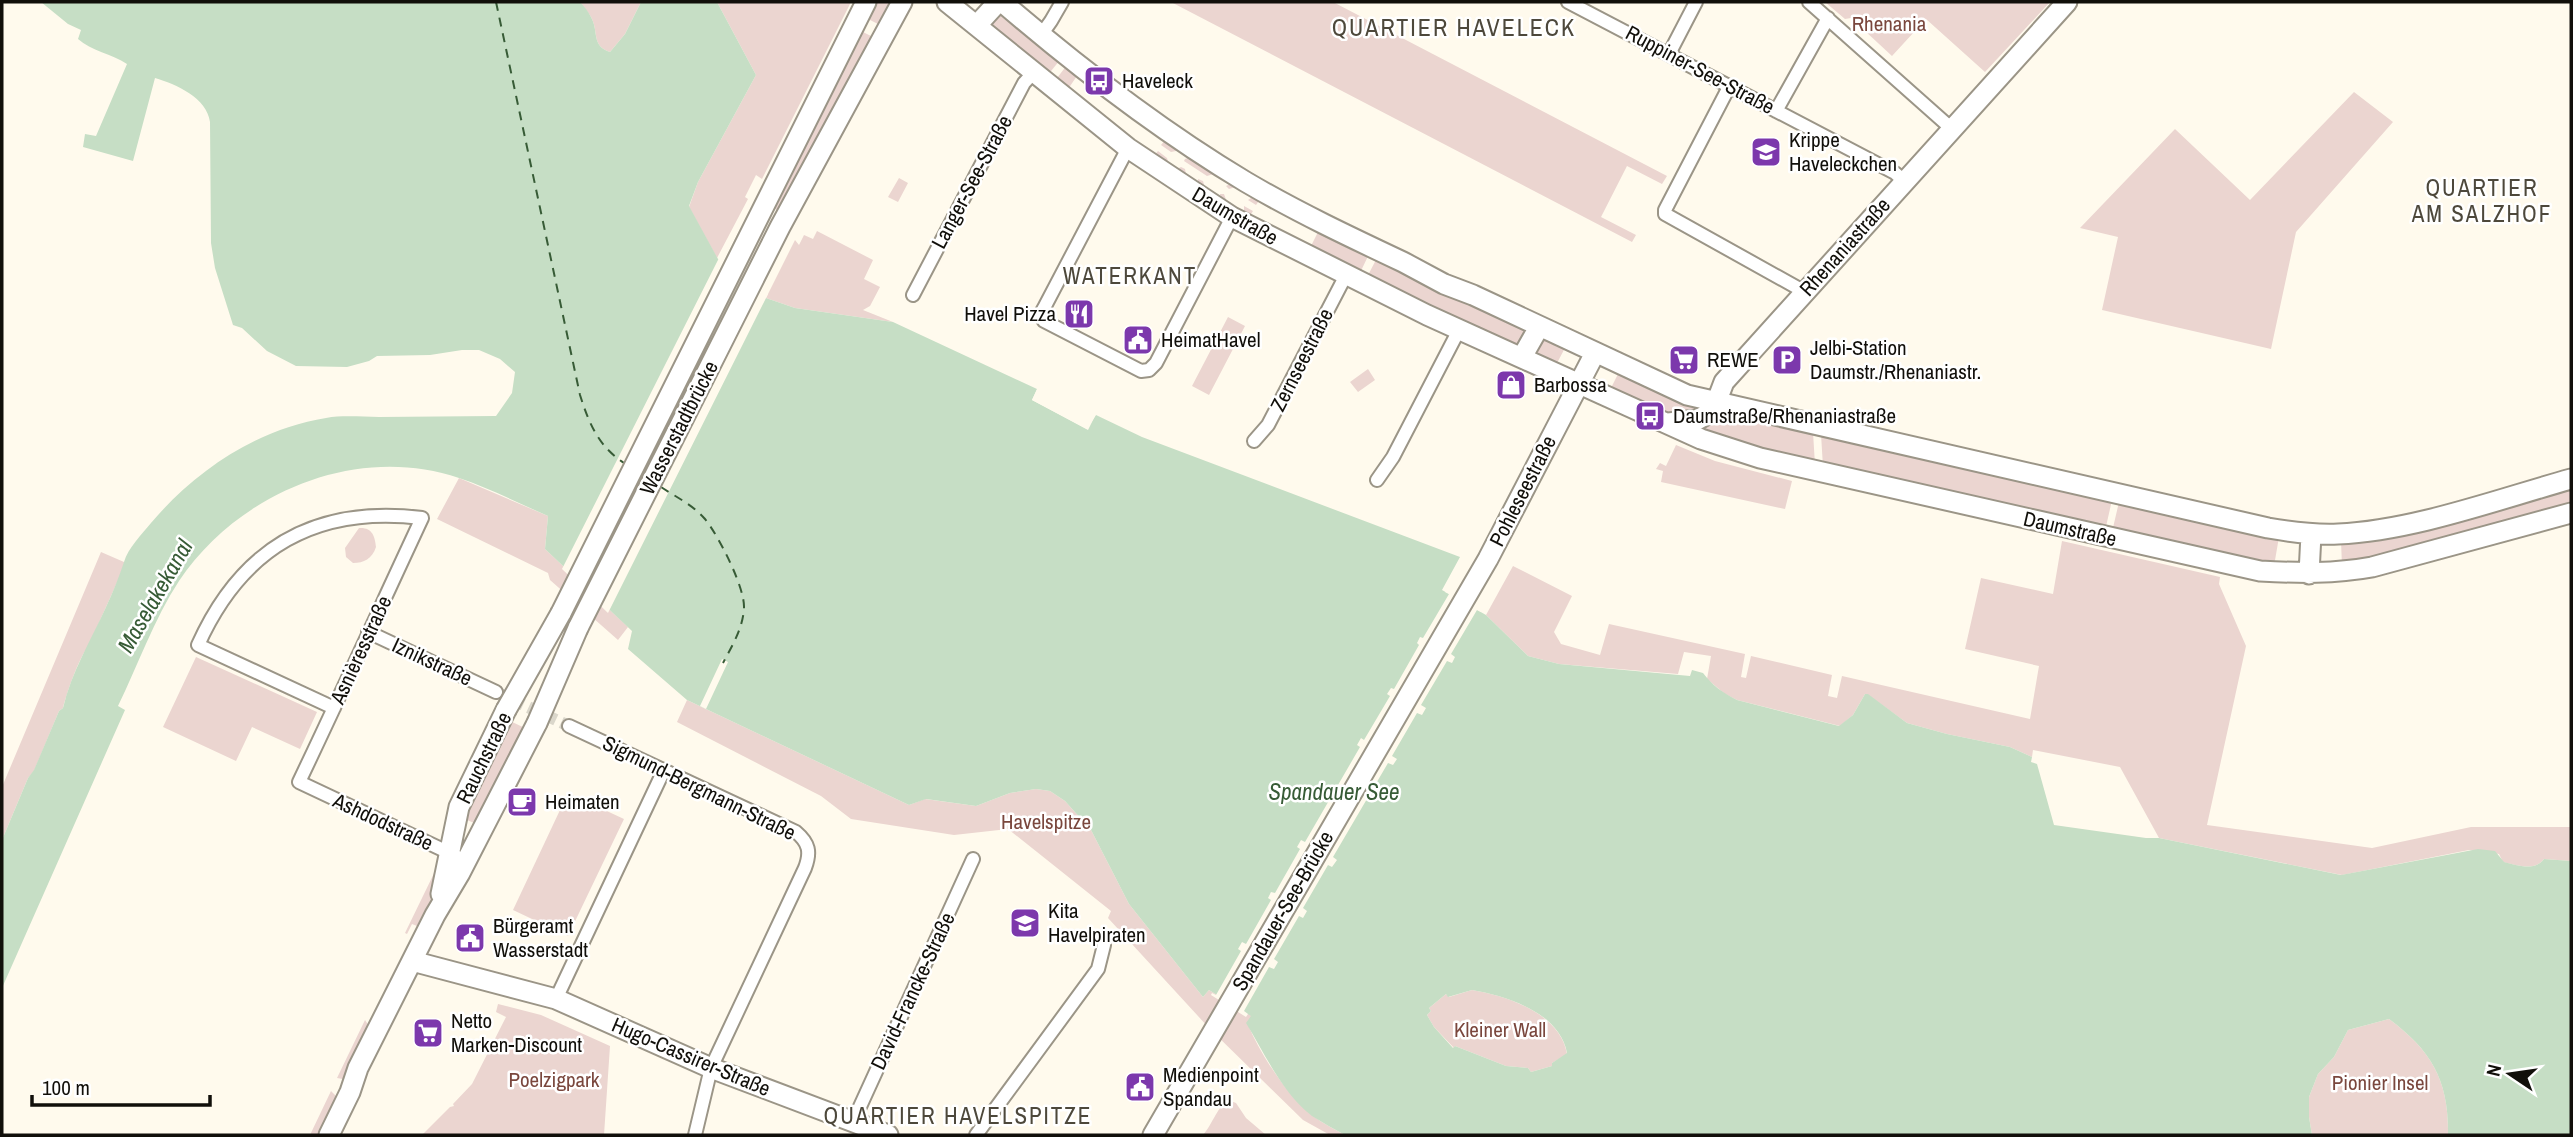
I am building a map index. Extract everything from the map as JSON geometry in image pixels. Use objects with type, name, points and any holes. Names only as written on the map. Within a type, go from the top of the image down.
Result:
[{"type":"main road","name":"Wasserstadtbrücke","points":[[561,613],[866,2]]},
{"type":"main road","name":"Wasserstadtbrücke","points":[[578,628],[780,227],[902,2]]},
{"type":"main road","name":"Daumstraße","points":[[947,2],[1128,148],[1231,217],[1346,275],[1579,384],[1728,449],[1809,470],[2260,571],[2341,573],[2571,513]]},
{"type":"main road","name":"Daumstraße","points":[[977,25],[1000,2],[1068,58],[1166,130],[1249,184],[1423,274],[1687,395],[1716,404],[2268,528],[2311,534],[2365,532],[2410,523],[2571,479]]},
{"type":"main road","name":"Rhenaniastraße","points":[[1716,404],[1724,382],[2067,2]]},
{"type":"main road","points":[[1522,357],[1539,327]]},
{"type":"main road","points":[[1579,384],[1595,353]]},
{"type":"main road","name":"Pohleseestraße","points":[[1466,596],[1494,548],[1579,384]]},
{"type":"main road","points":[[1666,423],[1697,420],[1713,411],[1716,404]]},
{"type":"main road","points":[[2309,574],[2311,534]]},
{"type":"main road","name":"Spandauer-See-Brücke","points":[[1153,1135],[1466,596]]},
{"type":"main road","name":"Rauchstraße","points":[[458,857],[462,798],[506,710],[561,613]]},
{"type":"main road","name":"Rauchstraße","points":[[330,1135],[358,1068],[435,915],[458,857],[537,723],[578,628]]},
{"type":"main road","name":"Hugo-Cassirer-Straße","points":[[412,961],[556,999],[710,1068],[888,1135]]},
{"type":"street","points":[[1041,35],[1062,2]]},
{"type":"street","name":"Ruppiner-See-Straße","points":[[1567,2],[1895,173],[1904,181]]},
{"type":"street","points":[[1669,54],[1696,2]]},
{"type":"street","points":[[1810,2],[1952,129]]},
{"type":"street","points":[[1776,111],[1821,26],[1828,18]]},
{"type":"street","name":"Langer-See-Straße","points":[[913,295],[1024,83],[1034,72]]},
{"type":"street","points":[[1729,87],[1665,214],[1805,292]]},
{"type":"street","points":[[1128,148],[1040,315],[1044,321],[1141,371],[1149,370],[1156,363],[1231,217]]},
{"type":"street","name":"Zernseestraße","points":[[1254,442],[1268,425],[1346,275]]},
{"type":"street","points":[[1377,480],[1393,457],[1460,328]]},
{"type":"street","name":"Asnièresstraße","points":[[299,782],[334,708],[368,632],[422,518],[390,514],[356,516],[326,523],[292,537],[256,562],[230,588],[214,612],[198,645],[334,708]]},
{"type":"street","name":"Iznikstraße","points":[[368,632],[496,692]]},
{"type":"street","name":"Sigmund-Bergmann-Straße","points":[[569,726],[796,832],[809,849],[805,868],[710,1068],[695,1135]]},
{"type":"street","points":[[556,999],[664,771]]},
{"type":"street","name":"Ashdodstraße","points":[[299,782],[458,857]]},
{"type":"street","name":"David-Francke-Straße","points":[[853,1122],[973,859]]},
{"type":"street","points":[[976,1135],[1098,969],[1104,945]]},
{"type":"green space","points":[[580,2],[641,2],[625,34],[610,52],[600,46],[591,17]]},
{"type":"green space","points":[[717,2],[851,2],[762,179],[756,175],[745,197],[748,199],[717,258],[689,207],[698,182],[756,75]]},
{"type":"green space","points":[[870,2],[890,2],[878,24],[862,16]]},
{"type":"green space","points":[[1171,2],[1333,2],[1667,176],[1662,184],[1627,166],[1601,217],[1636,235],[1632,242]]},
{"type":"green space","name":"Rhenania","points":[[1825,2],[2050,2],[1985,72],[1926,19],[1892,56],[1851,18],[1845,19]]},
{"type":"green space","points":[[1001,10],[1060,60],[1047,76],[986,24]]},
{"type":"green space","points":[[859,30],[871,36],[855,75],[780,213],[770,204]]},
{"type":"green space","points":[[1067,65],[1079,73],[1066,92],[1054,82]]},
{"type":"green space","points":[[2354,92],[2393,122],[2296,232],[2271,349],[2102,310],[2118,237],[2080,228],[2175,129],[2250,200]]},
{"type":"green space","points":[[1167,138],[1261,198],[1256,205],[1248,200],[1254,196],[1239,186],[1229,189],[1226,186],[1232,183],[1217,173],[1207,176],[1184,161],[1191,157],[1181,150],[1171,152],[1161,145]]},
{"type":"green space","points":[[1158,151],[1167,158],[1170,168],[1180,174],[1179,168],[1185,169],[1187,179],[1198,185],[1198,179],[1203,181],[1206,191],[1221,200],[1220,194],[1224,194],[1228,205],[1244,213],[1244,206],[1253,211],[1248,219],[1152,158]]},
{"type":"green space","points":[[899,178],[908,183],[898,202],[888,197]]},
{"type":"green space","points":[[1320,228],[1370,252],[1359,275],[1310,248]]},
{"type":"green space","points":[[817,231],[873,260],[864,279],[880,287],[870,306],[863,310],[893,322],[795,308],[766,298],[795,240],[799,245],[804,235],[813,239]]},
{"type":"green space","points":[[1378,256],[1529,328],[1518,347],[1366,279]]},
{"type":"green space","points":[[1228,317],[1245,326],[1209,395],[1192,386]]},
{"type":"green space","points":[[1542,336],[1566,346],[1556,365],[1535,355]]},
{"type":"green space","points":[[1368,369],[1375,380],[1358,392],[1350,382]]},
{"type":"green space","points":[[1619,372],[1702,410],[1675,419],[1610,390]]},
{"type":"green space","points":[[1725,413],[1813,432],[1815,465],[1691,429]]},
{"type":"green space","points":[[1821,434],[2112,500],[2105,531],[1823,467]]},
{"type":"green space","points":[[1676,445],[1715,461],[1792,481],[1785,509],[1661,482],[1663,471],[1656,469],[1660,463],[1666,466]]},
{"type":"green space","points":[[459,478],[548,516],[545,549],[628,627],[618,640],[550,580],[548,573],[437,519]]},
{"type":"green space","points":[[2571,485],[2571,507],[2342,567],[2341,540]]},
{"type":"green space","points":[[2119,502],[2279,537],[2274,566],[2112,532]]},
{"type":"green space","points":[[359,528],[372,533],[376,547],[367,560],[353,563],[346,557],[345,548]]},
{"type":"green space","points":[[2062,541],[2220,577],[2219,584],[2246,646],[2207,825],[2372,848],[2471,827],[2571,827],[2571,861],[2544,859],[2535,865],[2525,866],[2503,862],[2499,854],[2469,850],[2342,875],[2159,838],[2120,767],[2033,750],[2032,757],[2010,747],[1907,723],[1867,694],[1853,715],[1840,726],[1737,700],[1707,679],[1711,656],[1684,652],[1678,674],[1559,664],[1528,656],[1486,615],[1513,566],[1572,596],[1554,632],[1561,644],[1600,655],[1609,624],[1745,654],[1741,677],[1746,678],[1751,656],[1832,675],[1828,696],[1837,698],[1842,676],[2030,719],[2039,666],[1965,649],[1981,578],[2053,594]]},
{"type":"green space","points":[[101,552],[124,562],[124,567],[77,667],[63,708],[59,711],[34,771],[28,778],[2,840],[2,787]]},
{"type":"green space","points":[[196,657],[317,712],[300,749],[252,727],[236,761],[163,727]]},
{"type":"green space","name":"Havelspitze","points":[[687,700],[909,805],[925,799],[976,806],[1010,793],[1036,789],[1050,791],[1065,801],[1091,830],[1129,904],[1203,997],[1209,990],[1252,1016],[1248,1024],[1253,1035],[1284,1086],[1312,1115],[1345,1135],[1330,1135],[1303,1120],[1209,1028],[1108,918],[1111,911],[1008,829],[954,835],[851,819],[821,796],[677,722]]},
{"type":"green space","points":[[508,720],[527,729],[479,825],[462,818]]},
{"type":"green space","points":[[568,793],[624,819],[568,936],[513,910]]},
{"type":"green space","points":[[440,861],[441,880],[417,926],[412,924],[407,934],[405,933]]},
{"type":"green space","name":"Kleiner Wall","points":[[1472,990],[1516,1002],[1543,1017],[1562,1040],[1567,1054],[1552,1063],[1552,1066],[1531,1072],[1528,1068],[1506,1066],[1455,1046],[1454,1048],[1434,1027],[1427,1015],[1431,1011],[1429,1008],[1446,994],[1449,997]]},
{"type":"green space","name":"Poelzigpark","points":[[498,1004],[541,1015],[610,1046],[604,1135],[422,1135],[454,1106],[472,1084],[506,1017],[496,1012]]},
{"type":"green space","name":"Pionier Insel","points":[[2389,1019],[2417,1043],[2435,1069],[2445,1099],[2448,1135],[2312,1135],[2309,1097],[2318,1074],[2334,1057],[2348,1030]]},
{"type":"green space","points":[[365,1020],[369,1026],[348,1080],[337,1078]]},
{"type":"green space","points":[[331,1091],[340,1100],[323,1135],[310,1135]]},
{"type":"green space","points":[[1228,1100],[1236,1103],[1246,1118],[1266,1135],[1203,1135]]},
{"type":"water","name":"Spandauer See","points":[[41,2],[580,2],[591,17],[600,46],[610,52],[625,34],[641,2],[717,2],[756,75],[698,182],[689,206],[718,259],[766,298],[795,308],[893,322],[1037,389],[1032,400],[1087,429],[1096,415],[1142,437],[1460,557],[1442,590],[1486,615],[1528,656],[1559,664],[1690,676],[1692,670],[1703,673],[1718,688],[1737,700],[1839,726],[1853,715],[1865,694],[1868,694],[1907,723],[2010,747],[2032,757],[2031,762],[2037,764],[2054,825],[2159,838],[2341,875],[2478,849],[2495,851],[2504,862],[2525,866],[2535,865],[2544,859],[2571,861],[2571,1135],[2448,1135],[2445,1099],[2435,1069],[2416,1043],[2389,1019],[2348,1030],[2334,1057],[2318,1074],[2309,1097],[2312,1135],[1345,1135],[1312,1116],[1292,1096],[1246,1023],[1251,1016],[1209,990],[1203,997],[1129,904],[1091,830],[1065,801],[1050,791],[1036,789],[1010,793],[976,806],[926,799],[909,805],[687,700],[628,649],[632,631],[545,549],[548,516],[470,482],[420,469],[380,467],[341,472],[302,483],[266,501],[233,523],[204,550],[179,581],[162,611],[118,706],[125,710],[2,988],[2,840],[28,778],[59,711],[63,708],[76,669],[109,601],[126,557],[140,536],[187,486],[229,455],[252,442],[300,424],[326,418],[496,416],[512,393],[515,372],[500,359],[479,350],[430,355],[377,356],[347,367],[296,366],[267,351],[242,328],[233,325],[215,268],[211,243],[208,113],[189,93],[155,78],[133,161],[83,147],[85,134],[96,136],[127,64],[83,43],[78,39],[81,30],[68,24]],"holes":[[[1472,990],[1516,1002],[1543,1017],[1554,1027],[1567,1053],[1552,1063],[1552,1066],[1531,1072],[1528,1068],[1506,1066],[1455,1046],[1453,1048],[1434,1027],[1427,1015],[1431,1011],[1429,1008],[1446,994],[1448,997]]]},
{"type":"pier","points":[[720,256],[768,294],[608,613],[562,569]]},
{"type":"pier","points":[[1039,385],[1041,389],[1036,399],[1086,425],[1093,413],[1097,412],[1088,430],[1032,400]]},
{"type":"pier","points":[[1447,589],[1483,609],[1481,612],[1477,610],[1451,654],[1455,657],[1452,663],[1447,661],[1421,705],[1426,708],[1422,715],[1417,713],[1392,756],[1397,759],[1393,765],[1388,763],[1333,857],[1337,860],[1332,867],[1328,865],[1303,908],[1307,911],[1303,918],[1299,916],[1274,959],[1278,962],[1274,969],[1269,967],[1244,1011],[1248,1014],[1246,1017],[1211,995],[1216,995],[1241,951],[1238,949],[1242,942],[1246,944],[1271,900],[1268,898],[1271,892],[1275,893],[1300,849],[1297,847],[1301,840],[1305,842],[1360,747],[1357,745],[1361,738],[1364,740],[1390,696],[1387,694],[1391,688],[1394,689],[1419,645],[1417,643],[1420,637],[1423,638],[1449,594],[1445,592]]},
{"type":"pier","points":[[722,659],[728,662],[706,709],[700,706]]},
{"type":"ferry route","points":[[496,2],[580,395],[601,441],[624,463]]},
{"type":"ferry route","points":[[661,487],[690,505],[705,519],[736,575],[743,599],[742,623],[723,663]]},
{"type":"tunnel","points":[[496,692],[569,726]]},
{"type":"place","name":"Haveleck","points":[[1099,81]]},
{"type":"place","name":"Krippe Haveleckchen","points":[[1766,152]]},
{"type":"place","name":"Havel Pizza","points":[[1079,314]]},
{"type":"place","name":"HeimatHavel","points":[[1138,340]]},
{"type":"place","name":"REWE","points":[[1684,360]]},
{"type":"place","name":"Jelbi-Station Daumstr./Rhenaniastr.","points":[[1787,360]]},
{"type":"place","name":"Barbossa","points":[[1511,385]]},
{"type":"place","name":"Daumstraße/Rhenaniastraße","points":[[1650,416]]},
{"type":"place","name":"Heimaten","points":[[522,802]]},
{"type":"place","name":"Kita Havelpiraten","points":[[1025,923]]},
{"type":"place","name":"Bürgeramt Wasserstadt","points":[[470,938]]},
{"type":"place","name":"Netto Marken-Discount","points":[[428,1033]]},
{"type":"place","name":"Medienpoint Spandau","points":[[1140,1087]]},
{"type":"district","name":"QUARTIER HAVELECK","points":[[1454,28]]},
{"type":"district","name":"QUARTIER AM SALZHOF","points":[[2482,201]]},
{"type":"district","name":"WATERKANT","points":[[1130,276]]},
{"type":"district","name":"QUARTIER HAVELSPITZE","points":[[958,1116]]},
{"type":"water label","name":"Maselakekanal","points":[[155,596]]}]
